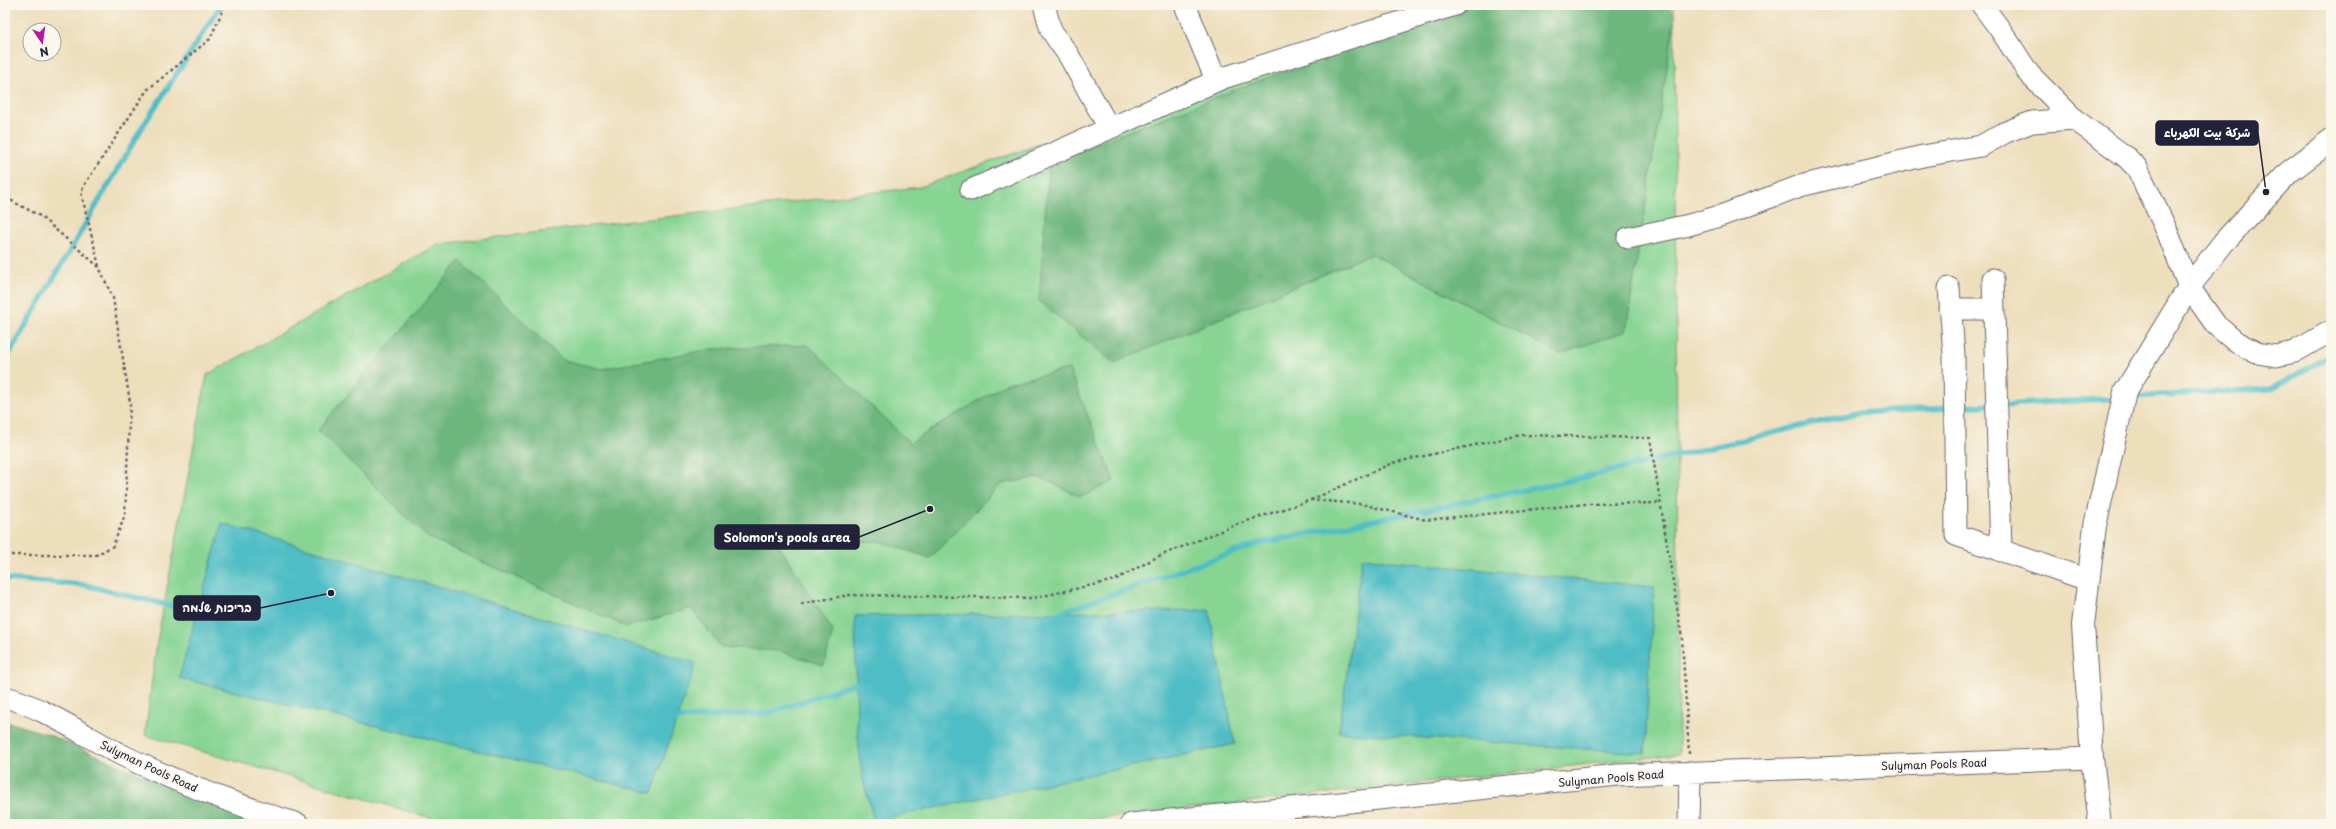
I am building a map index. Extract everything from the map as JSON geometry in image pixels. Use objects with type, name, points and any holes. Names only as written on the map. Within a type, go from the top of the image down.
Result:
[{"type":"main road","points":[[2100,824],[2092,758],[2083,625],[2095,526],[2126,392],[2189,287],[2223,244],[2289,172],[2331,140]]},
{"type":"street","points":[[1044,5],[1051,30],[1070,56],[1108,128]]},
{"type":"street","points":[[1185,5],[1216,80]]},
{"type":"street","points":[[971,190],[1216,80],[1455,5]]},
{"type":"street","points":[[1982,5],[2006,37],[2029,74],[2074,119],[2126,157],[2137,168],[2167,231],[2189,287],[2216,325],[2236,342],[2257,353],[2276,356],[2294,352],[2331,331]]},
{"type":"street","points":[[1628,238],[1716,217],[1800,186],[1922,156],[1981,146],[2006,132],[2032,122],[2074,119]]},
{"type":"street","points":[[1993,279],[2001,551]]},
{"type":"street","points":[[1949,288],[1954,355],[1956,535],[2088,580]]},
{"type":"street","points":[[1950,309],[1994,309]]},
{"type":"street","name":"Sulyman Pools Road","points":[[5,698],[24,703],[121,754],[221,800],[298,824]]},
{"type":"street","name":"Sulyman Pools Road","points":[[1131,824],[1618,775],[2092,758]]},
{"type":"street","points":[[1689,824],[1690,772]]},
{"type":"path","points":[[5,555],[96,555],[113,546],[119,534],[125,515],[130,402],[113,298],[99,267],[81,192],[147,90],[210,39],[225,5]]},
{"type":"path","points":[[5,200],[10,200],[40,216],[99,267]]},
{"type":"path","points":[[801,604],[849,595],[1034,598],[1115,580],[1157,557],[1238,524],[1311,500],[1392,463],[1521,435],[1650,438],[1682,638],[1690,772]]},
{"type":"path","points":[[1311,500],[1361,504],[1426,520],[1586,504],[1660,503]]},
{"type":"green space","points":[[1427,5],[1674,5],[1679,754],[1052,824],[452,824],[145,735],[157,642],[207,375],[438,244],[920,187]]},
{"type":"green space","points":[[1470,5],[1665,5],[1675,16],[1626,331],[1560,354],[1372,254],[1114,363],[1039,301],[1049,162],[1261,80]]},
{"type":"green space","points":[[460,261],[563,360],[602,369],[712,349],[808,345],[910,443],[1007,383],[1069,369],[1114,481],[1081,497],[1039,477],[1001,484],[930,558],[879,541],[778,544],[833,631],[824,665],[779,651],[721,647],[691,608],[627,627],[427,537],[318,430]]},
{"type":"green space","points":[[5,721],[47,734],[256,824],[5,824]]},
{"type":"water","points":[[222,523],[696,663],[652,793],[179,678]]},
{"type":"water","points":[[1362,558],[1654,587],[1645,753],[1339,732]]},
{"type":"water","points":[[1209,610],[1235,744],[874,821],[862,776],[857,728],[855,616]]},
{"type":"waterway","points":[[5,361],[143,126],[221,5]]},
{"type":"waterway","points":[[2129,397],[2271,389],[2331,355]]},
{"type":"waterway","points":[[2001,405],[2120,398]]},
{"type":"waterway","points":[[1959,407],[1992,405]]},
{"type":"waterway","points":[[1053,615],[1260,543],[1564,482],[1857,413],[1950,408]]},
{"type":"waterway","points":[[5,579],[85,585],[204,614]]},
{"type":"waterway","points":[[670,719],[769,713],[862,681]]},
{"type":"place","name":"شركة بيت الكهرباء","points":[[2266,192]]},
{"type":"place","name":"Solomon's pools area","points":[[930,509]]},
{"type":"place","name":"בריכות שלמה","points":[[331,593]]}]
